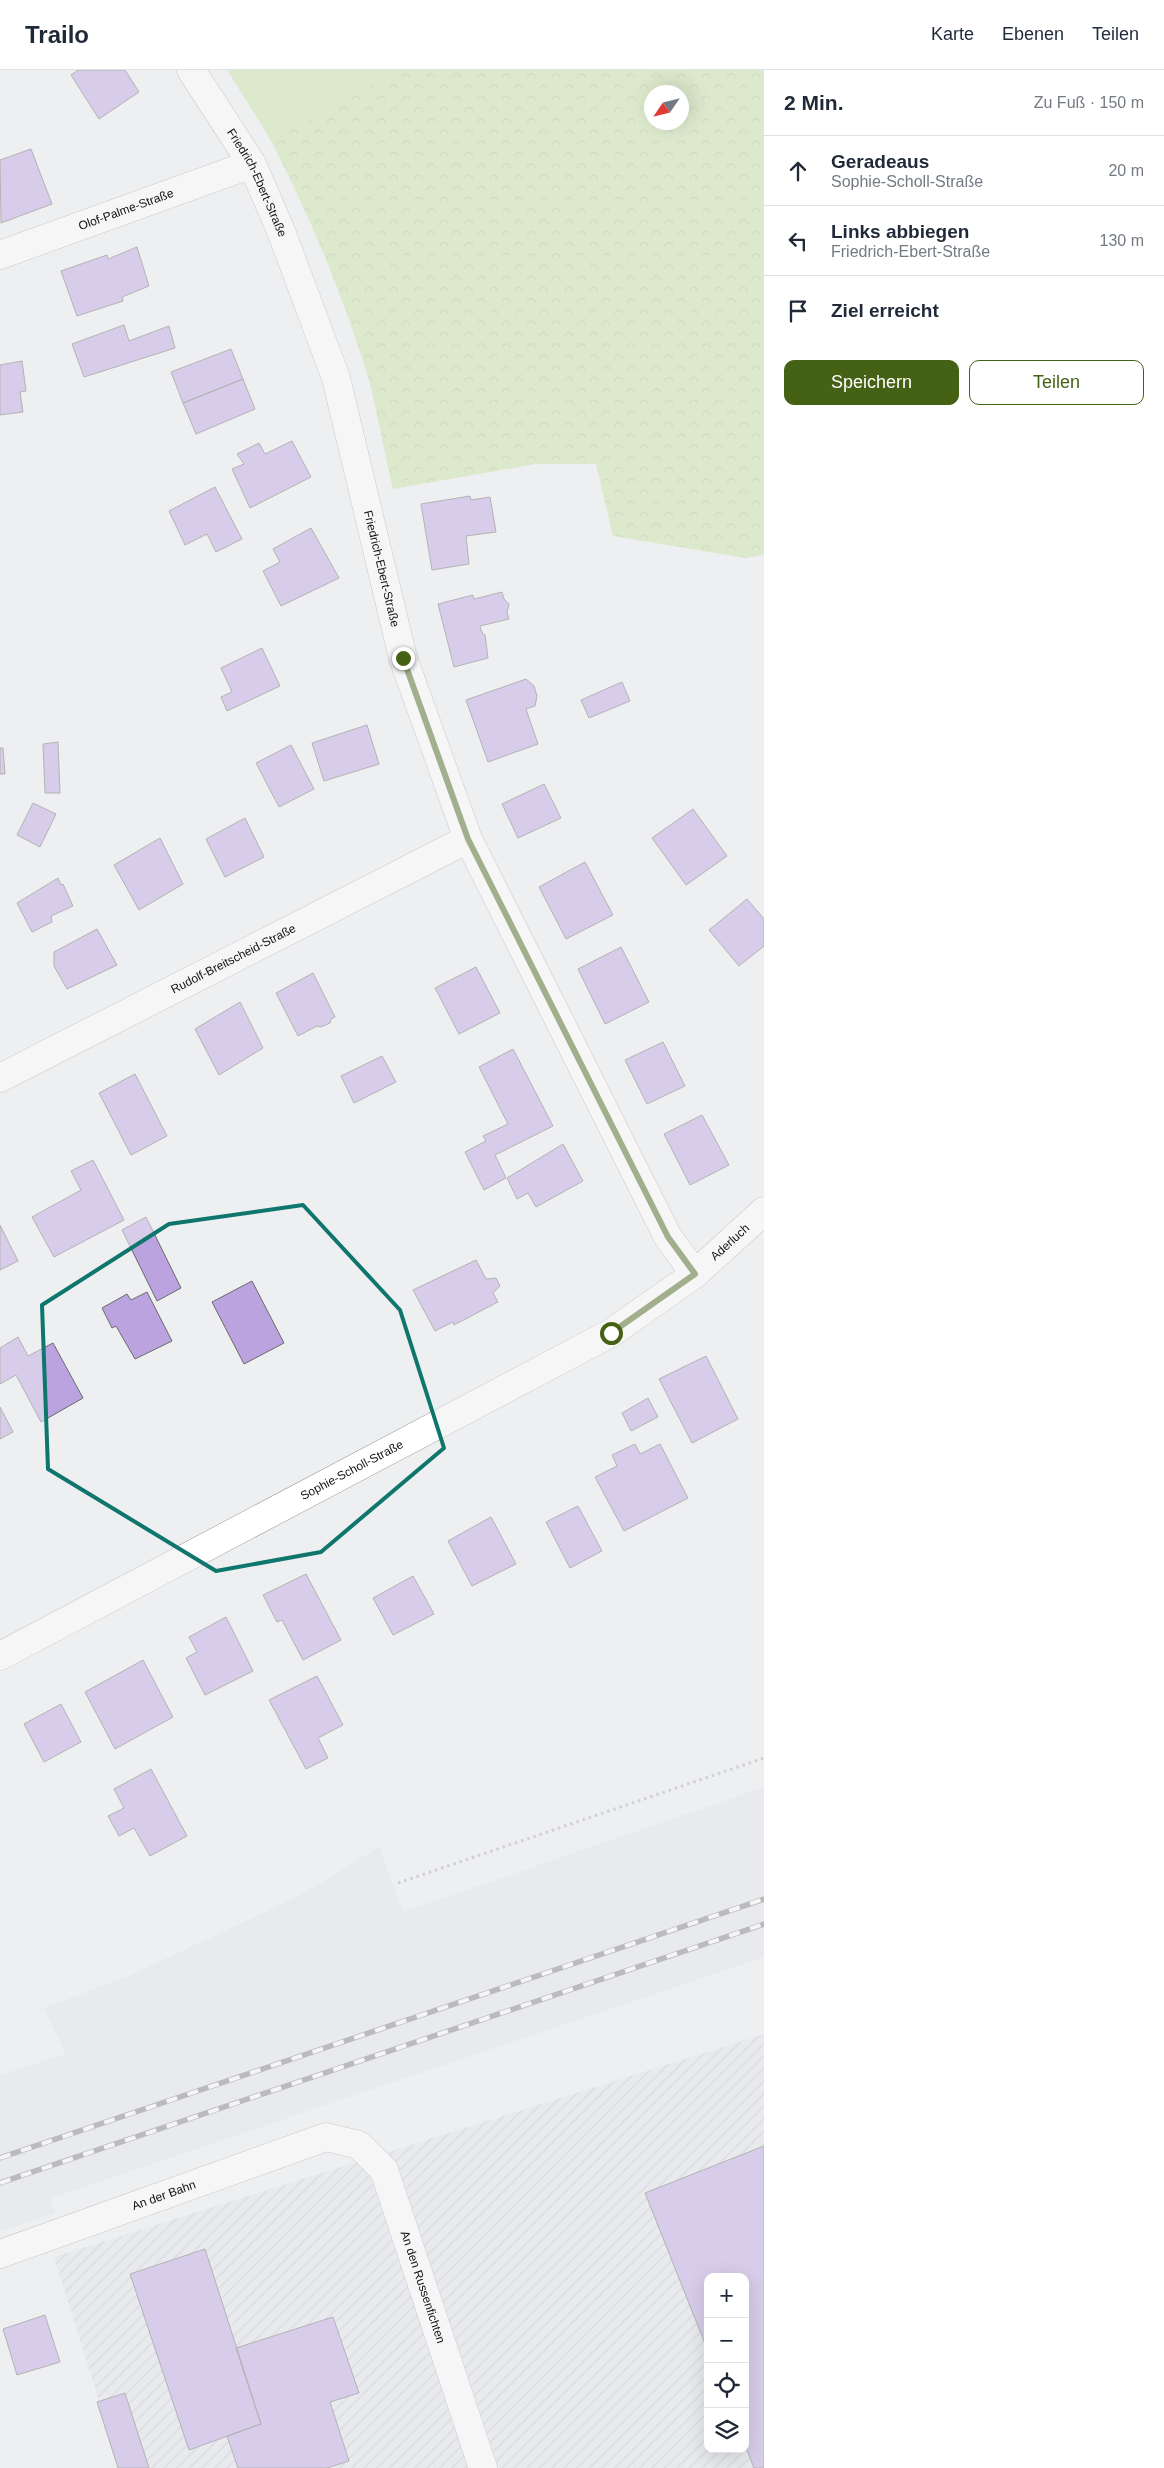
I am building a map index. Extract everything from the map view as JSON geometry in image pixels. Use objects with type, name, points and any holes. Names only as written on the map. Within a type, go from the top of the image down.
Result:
[{"type":"street","name":"Friedrich-Ebert-Straße","points":[[191,70],[252,164],[281,232],[336,378],[403,658],[468,839],[668,1237],[695,1274]]},
{"type":"street","name":"Olof-Palme-Straße","points":[[0,255],[252,164]]},
{"type":"street","name":"Rudolf-Breitscheid-Straße","points":[[0,1078],[468,839]]},
{"type":"street","name":"Aderluch","points":[[695,1274],[764,1211]]},
{"type":"street","name":"Sophie-Scholl-Straße","points":[[0,1656],[611,1333],[695,1274]]},
{"type":"street","name":"An der Bahn","points":[[0,2254],[326,2137]]},
{"type":"street","name":"An den Russenfichten","points":[[326,2137],[359,2145],[384,2170],[483,2468]]},
{"type":"path","points":[[398,1883],[764,1758]]},
{"type":"highlighted area","points":[[303,1205],[400,1310],[444,1448],[321,1552],[216,1571],[48,1469],[42,1305],[169,1224]]},
{"type":"shaded area","points":[[764,1787],[764,1957],[51,2198],[55,2213],[0,2232],[0,2075],[66,2054],[44,2008],[131,1975],[299,1896],[379,1847],[403,1912]]},
{"type":"shaded area","points":[[764,2034],[764,2468],[120,2468],[54,2257]]},
{"type":"green space","points":[[227,70],[397,70],[271,140]]},
{"type":"green space","points":[[231,70],[764,70],[764,555],[746,558],[613,536],[596,464],[536,464],[393,489],[369,382],[352,328],[307,214],[271,141]]},
{"type":"building","points":[[78,70],[125,70],[139,92],[99,119],[71,75]]},
{"type":"building","points":[[31,149],[52,204],[1,223],[0,160]]},
{"type":"building","points":[[137,247],[149,286],[122,297],[123,301],[77,316],[61,271],[107,255],[108,259]]},
{"type":"building","points":[[124,325],[129,341],[169,326],[175,348],[84,377],[72,344]]},
{"type":"building","points":[[231,349],[243,379],[183,403],[171,372]]},
{"type":"building","points":[[22,361],[26,391],[20,392],[23,412],[0,415],[0,365]]},
{"type":"building","points":[[243,379],[255,409],[196,434],[183,403]]},
{"type":"building","points":[[292,441],[311,477],[250,508],[232,469],[244,464],[237,454],[259,443],[265,454]]},
{"type":"building","points":[[215,487],[242,539],[216,552],[207,534],[185,545],[169,511]]},
{"type":"building","points":[[470,496],[471,500],[490,497],[496,532],[466,536],[469,564],[432,570],[421,504]]},
{"type":"building","points":[[311,528],[339,578],[281,606],[263,571],[280,562],[273,549]]},
{"type":"building","points":[[502,592],[504,599],[509,604],[507,612],[509,619],[480,626],[482,633],[485,635],[488,658],[454,667],[438,604],[473,595],[474,599]]},
{"type":"building","points":[[262,648],[280,686],[227,711],[221,697],[232,692],[221,668]]},
{"type":"building","points":[[526,679],[534,686],[537,696],[535,706],[526,709],[538,744],[488,762],[466,700]]},
{"type":"building","points":[[622,682],[630,701],[589,718],[581,700]]},
{"type":"building","points":[[367,725],[379,764],[324,781],[312,743]]},
{"type":"building","points":[[58,742],[60,793],[45,793],[43,744]]},
{"type":"building","points":[[291,745],[314,789],[279,807],[256,763]]},
{"type":"building","points":[[0,748],[3,748],[5,774],[0,774]]},
{"type":"building","points":[[544,784],[561,818],[518,838],[502,804]]},
{"type":"building","points":[[33,803],[56,814],[40,847],[17,835]]},
{"type":"building","points":[[693,809],[727,856],[686,885],[652,838]]},
{"type":"building","points":[[245,818],[264,857],[225,877],[206,839]]},
{"type":"building","points":[[160,838],[183,884],[139,910],[114,865]]},
{"type":"building","points":[[585,862],[613,915],[566,939],[539,887]]},
{"type":"building","points":[[58,878],[61,885],[63,884],[73,906],[51,916],[52,922],[32,932],[17,903]]},
{"type":"building","points":[[747,899],[764,919],[764,946],[739,966],[709,930]]},
{"type":"building","points":[[97,929],[117,965],[67,989],[54,966],[54,952]]},
{"type":"building","points":[[621,947],[649,1002],[605,1024],[578,969]]},
{"type":"building","points":[[476,967],[500,1013],[459,1034],[435,988]]},
{"type":"building","points":[[313,973],[335,1017],[331,1019],[330,1023],[321,1027],[317,1026],[298,1036],[276,993]]},
{"type":"building","points":[[240,1002],[263,1048],[219,1075],[195,1029]]},
{"type":"building","points":[[663,1042],[685,1086],[647,1104],[625,1060]]},
{"type":"building","points":[[513,1049],[553,1126],[495,1155],[506,1178],[484,1190],[465,1152],[486,1141],[483,1136],[508,1124],[479,1067]]},
{"type":"building","points":[[382,1056],[396,1082],[354,1103],[341,1076]]},
{"type":"building","points":[[135,1074],[167,1136],[131,1155],[99,1093]]},
{"type":"building","points":[[702,1115],[729,1165],[690,1185],[664,1134]]},
{"type":"building","points":[[563,1144],[583,1181],[536,1207],[528,1193],[517,1199],[507,1178]]},
{"type":"building","points":[[93,1160],[124,1220],[54,1257],[32,1217],[81,1190],[71,1171]]},
{"type":"building","points":[[146,1217],[181,1288],[157,1301],[122,1230]]},
{"type":"building","points":[[0,1225],[18,1261],[0,1270]]},
{"type":"building","points":[[476,1260],[486,1279],[496,1278],[500,1286],[493,1293],[498,1302],[454,1325],[453,1322],[435,1331],[413,1290]]},
{"type":"building","points":[[252,1281],[284,1343],[244,1364],[212,1302]]},
{"type":"building","points":[[147,1292],[172,1341],[135,1359],[116,1326],[112,1328],[102,1308],[127,1294],[131,1300]]},
{"type":"building","points":[[18,1337],[28,1356],[53,1343],[83,1398],[41,1422],[16,1375],[0,1384],[0,1348]]},
{"type":"building","points":[[706,1356],[738,1419],[692,1443],[659,1379]]},
{"type":"building","points":[[648,1398],[658,1417],[631,1431],[622,1413]]},
{"type":"building","points":[[0,1407],[13,1432],[0,1439]]},
{"type":"building","points":[[635,1444],[640,1454],[660,1444],[688,1498],[624,1531],[595,1477],[617,1466],[612,1455]]},
{"type":"building","points":[[578,1506],[602,1551],[570,1568],[546,1522]]},
{"type":"building","points":[[491,1517],[516,1564],[472,1586],[448,1541]]},
{"type":"building","points":[[306,1574],[341,1640],[303,1660],[282,1620],[277,1622],[263,1595]]},
{"type":"building","points":[[413,1576],[434,1614],[393,1635],[373,1598]]},
{"type":"building","points":[[226,1617],[253,1671],[205,1695],[186,1658],[197,1652],[189,1637]]},
{"type":"building","points":[[143,1660],[173,1717],[115,1749],[85,1692]]},
{"type":"building","points":[[317,1676],[343,1725],[318,1738],[328,1758],[306,1769],[269,1700]]},
{"type":"building","points":[[61,1704],[81,1742],[44,1762],[24,1724]]},
{"type":"building","points":[[151,1769],[187,1836],[150,1856],[134,1828],[119,1836],[108,1816],[124,1808],[114,1789]]},
{"type":"building","points":[[764,2146],[764,2468],[754,2468],[748,2453],[749,2273],[704,2273],[704,2341],[645,2193]]},
{"type":"building","points":[[205,2249],[261,2424],[189,2450],[130,2274]]},
{"type":"building","points":[[45,2315],[60,2362],[17,2375],[3,2329]]},
{"type":"building","points":[[333,2317],[359,2393],[330,2402],[349,2461],[327,2468],[238,2468],[227,2436],[261,2424],[236,2348]]},
{"type":"building","points":[[125,2393],[149,2468],[118,2468],[97,2402]]},
{"type":"railway","points":[[0,2158],[764,1899]]},
{"type":"railway","points":[[0,2183],[764,1924]]},
{"type":"route","points":[[403,658],[468,839],[668,1237],[695,1274],[664,1298],[611,1333]]}]
